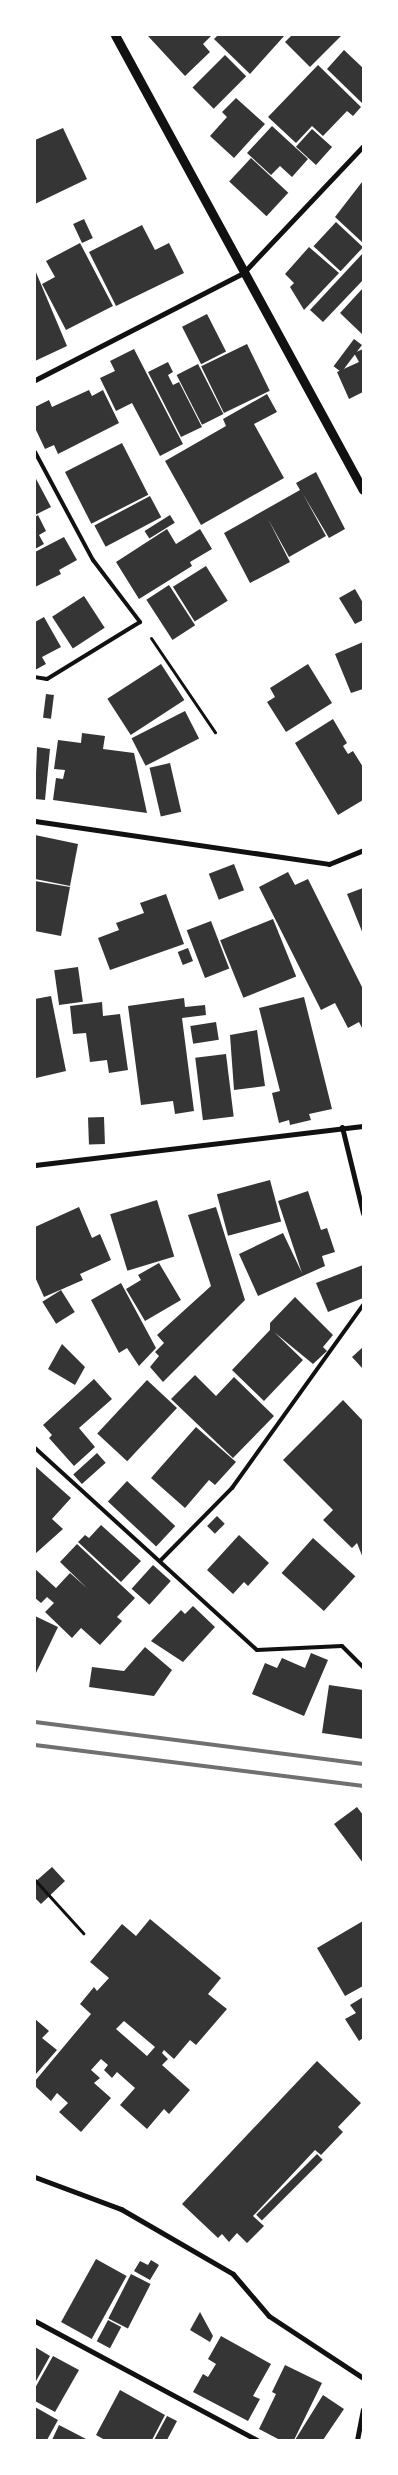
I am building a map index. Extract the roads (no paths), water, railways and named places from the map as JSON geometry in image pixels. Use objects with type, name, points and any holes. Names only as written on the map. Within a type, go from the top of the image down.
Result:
[{"type":"street","points":[[115,35],[243,273],[363,490]]},
{"type":"street","points":[[35,380],[243,273],[363,146]]},
{"type":"street","points":[[35,821],[329,864],[363,850]]},
{"type":"street","points":[[35,1164],[363,1126]]},
{"type":"street","points":[[342,1127],[363,1213]]},
{"type":"street","points":[[35,2177],[121,2209],[234,2274],[268,2316],[363,2378]]},
{"type":"street","points":[[35,2321],[257,2440]]},
{"type":"street","points":[[357,2440],[363,2410]]},
{"type":"lane","points":[[35,452],[93,560],[140,622],[47,679],[35,677]]},
{"type":"lane","points":[[160,1561],[232,1488],[363,1304]]},
{"type":"lane","points":[[35,1448],[257,1650],[342,1646],[363,1667]]},
{"type":"railway","points":[[35,1722],[363,1764]]},
{"type":"railway","points":[[35,1745],[363,1786]]}]
